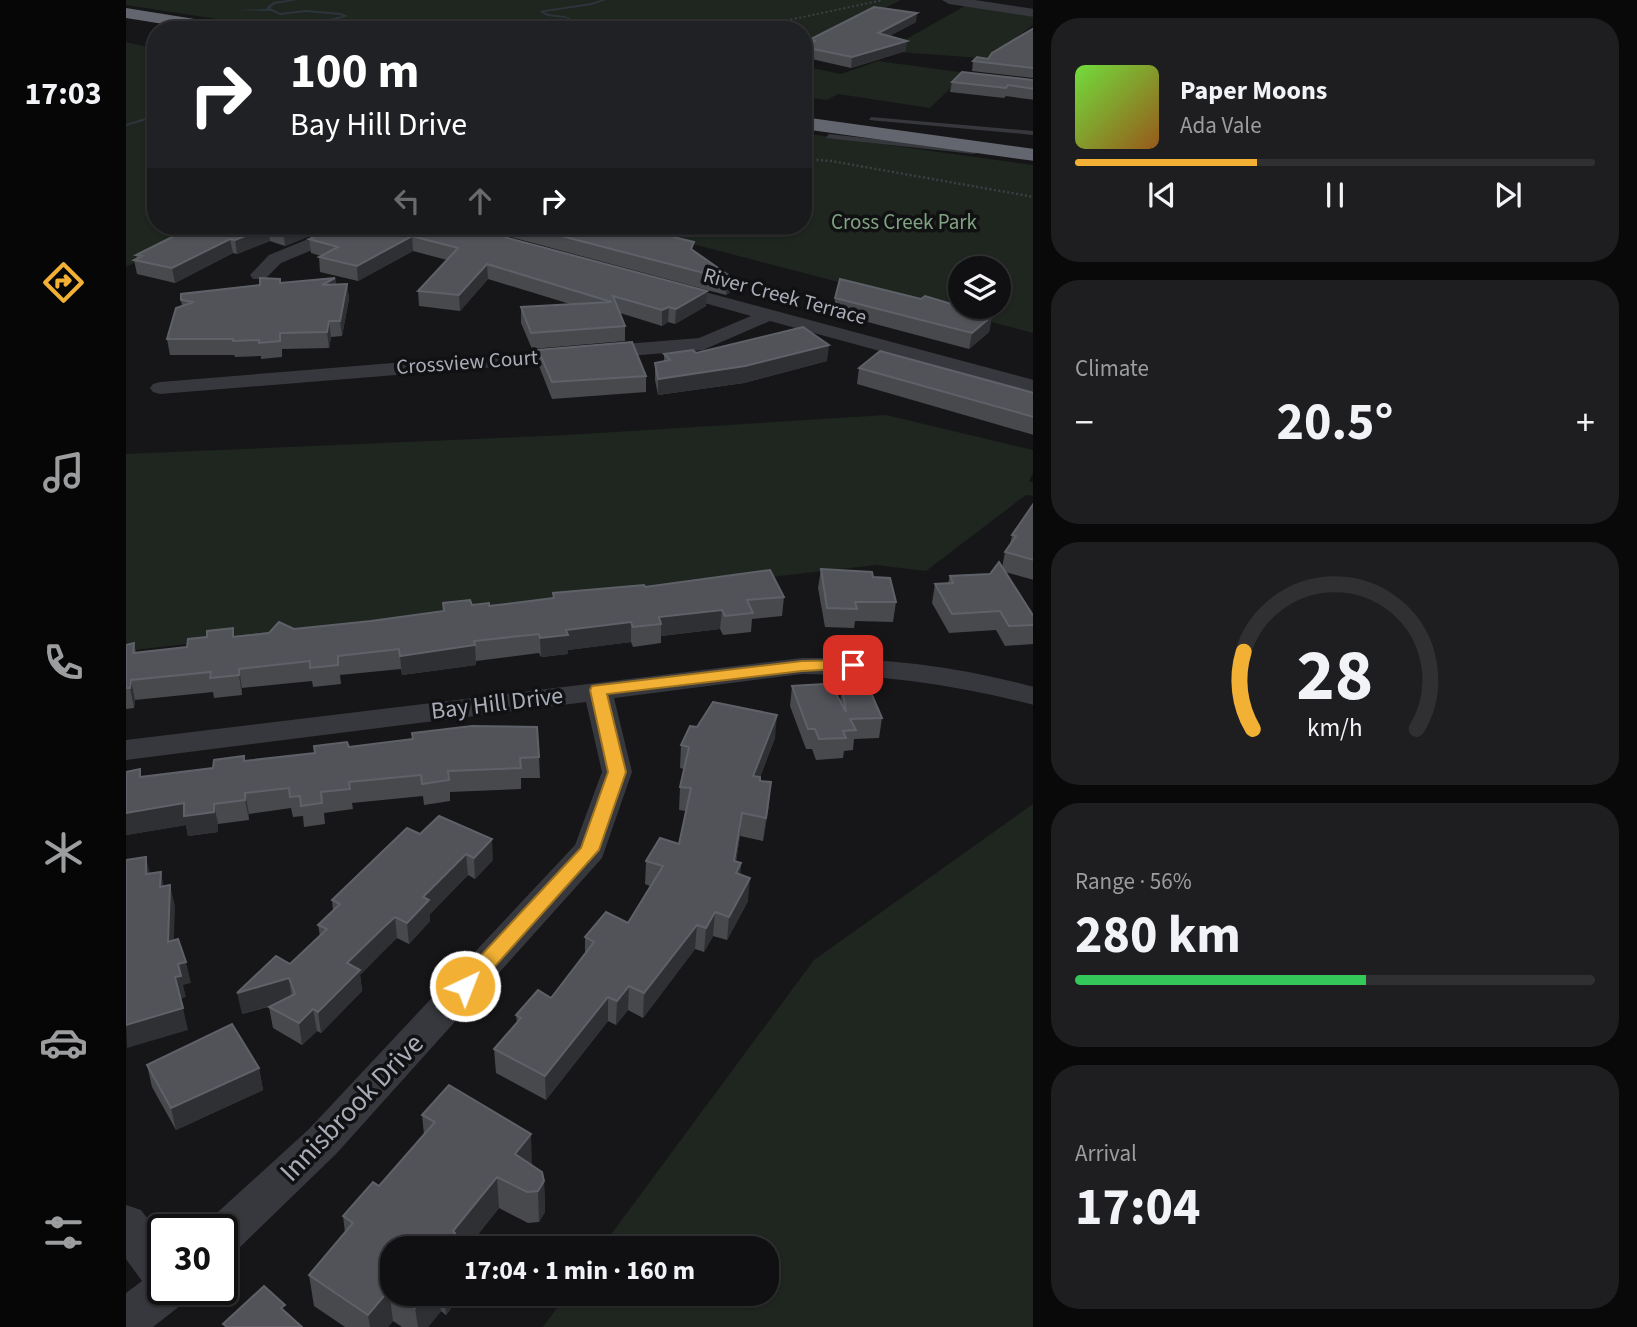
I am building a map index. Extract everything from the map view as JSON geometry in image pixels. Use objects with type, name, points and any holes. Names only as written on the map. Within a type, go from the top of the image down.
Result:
[{"type":"highway","points":[[126,13],[176,21]]},
{"type":"highway","points":[[126,25],[147,28]]},
{"type":"highway","points":[[812,111],[1033,141]]},
{"type":"highway","points":[[812,124],[1033,156]]},
{"type":"street","points":[[949,0],[1033,13]]},
{"type":"street","points":[[259,275],[275,259],[332,235]]},
{"type":"street","name":"River Creek Terrace","points":[[651,283],[1033,387]]},
{"type":"street","name":"Crossview Court","points":[[160,388],[703,344],[768,315]]},
{"type":"street","points":[[406,366],[409,343]]},
{"type":"street","name":"Bay Hill Drive","points":[[126,750],[802,666],[853,665],[952,675],[1033,696]]},
{"type":"street","name":"Innisbrook Drive","points":[[238,1221],[323,1141],[590,850],[617,772],[598,690]]},
{"type":"street","points":[[126,1224],[147,1252]]},
{"type":"street","points":[[126,1321],[147,1304]]},
{"type":"lane","points":[[871,119],[1033,133]]},
{"type":"lane","points":[[829,136],[1033,156]]},
{"type":"path","points":[[784,21],[883,0]]},
{"type":"path","points":[[812,160],[852,164],[1033,197]]},
{"type":"green space","points":[[126,0],[901,0],[812,44],[812,21],[230,21],[126,5]]},
{"type":"green space","points":[[965,6],[1033,16],[1033,25],[1009,43],[994,59],[885,51]]},
{"type":"green space","points":[[126,42],[147,47],[147,235],[192,235],[126,267]]},
{"type":"green space","points":[[878,61],[966,73],[930,108],[838,94],[827,100],[812,98],[812,68],[841,74]]},
{"type":"green space","name":"Cross Creek Park","points":[[812,134],[1033,165],[1033,333],[979,319],[1011,319],[1011,256],[948,256],[948,311],[658,235],[812,235]]},
{"type":"green space","points":[[886,415],[1033,450],[1033,473],[1029,481],[1033,483],[1033,496],[1026,495],[926,571],[876,565],[126,651],[126,454],[566,435]]},
{"type":"green space","points":[[1033,804],[1033,1327],[543,1327],[558,1306],[779,1306],[779,1236],[610,1236],[814,960]]},
{"type":"building","points":[[874,7],[917,13],[878,33],[907,41],[852,57],[812,49],[812,42],[816,41],[812,38]]},
{"type":"building","points":[[1033,29],[1033,68],[973,61],[977,57],[988,59],[992,53]]},
{"type":"building","points":[[962,72],[1033,80],[1033,89],[1008,85],[1006,88],[952,82]]},
{"type":"building","points":[[176,235],[248,235],[230,239],[172,268],[134,260],[142,256],[136,255]]},
{"type":"building","points":[[319,235],[497,235],[707,291],[676,309],[669,307],[662,310],[613,296],[625,326],[531,333],[521,307],[612,302],[487,264],[459,295],[418,291],[458,248],[412,236],[357,266],[319,257],[338,247],[309,239]]},
{"type":"building","points":[[558,235],[665,235],[694,242],[691,249],[731,277],[727,279]]},
{"type":"building","points":[[260,278],[280,279],[280,283],[335,278],[322,285],[347,284],[340,321],[329,321],[327,332],[280,333],[280,341],[259,343],[259,340],[167,339],[176,308],[194,302],[181,300],[181,294],[260,285]]},
{"type":"building","points":[[840,279],[948,303],[948,319],[988,319],[972,333],[835,298]]},
{"type":"building","points":[[803,327],[829,345],[745,366],[658,379],[655,363],[670,360],[664,354],[693,350],[696,353]]},
{"type":"building","points":[[632,342],[646,376],[552,382],[538,350]]},
{"type":"building","points":[[880,351],[1033,393],[1033,417],[859,368]]},
{"type":"building","points":[[1033,504],[1033,560],[1005,552],[1016,536],[1012,535]]},
{"type":"building","points":[[999,562],[1033,615],[1033,625],[1009,626],[1000,611],[952,614],[935,584],[953,583],[950,576],[990,574]]},
{"type":"building","points":[[821,569],[872,572],[873,577],[890,578],[896,602],[855,602],[857,609],[827,608]]},
{"type":"building","points":[[770,570],[784,597],[747,600],[753,613],[725,616],[722,610],[659,617],[661,624],[633,627],[631,622],[566,630],[568,635],[540,638],[539,634],[474,641],[475,645],[400,656],[399,649],[338,656],[338,665],[310,668],[310,661],[239,669],[239,675],[210,678],[211,672],[131,680],[130,688],[126,688],[126,645],[134,643],[133,653],[187,647],[188,639],[207,637],[207,631],[233,628],[233,637],[269,633],[279,622],[294,629],[371,621],[444,611],[443,603],[470,600],[472,605],[489,603],[489,606],[554,598],[553,593],[645,587]]},
{"type":"building","points":[[824,684],[827,690],[834,690],[846,712],[842,689],[869,688],[882,718],[850,719],[856,730],[843,731],[846,738],[819,739],[815,729],[808,729],[792,686]]},
{"type":"building","points":[[713,702],[777,715],[753,776],[760,777],[760,781],[771,782],[766,818],[742,813],[734,861],[741,863],[736,873],[750,878],[729,917],[715,912],[706,928],[697,925],[644,993],[629,986],[617,1001],[608,997],[545,1076],[494,1049],[521,1018],[516,1015],[538,990],[551,998],[594,942],[585,937],[606,912],[628,923],[663,866],[646,861],[660,838],[679,844],[691,788],[680,787],[689,747],[681,745],[690,726],[697,727]]},
{"type":"building","points":[[472,726],[537,727],[539,757],[520,758],[521,768],[448,771],[449,780],[422,784],[421,775],[349,782],[350,789],[321,792],[322,803],[301,806],[300,796],[290,797],[289,788],[245,793],[245,800],[214,804],[214,812],[184,816],[184,803],[126,813],[126,772],[140,769],[140,777],[213,768],[214,760],[244,756],[244,761],[315,753],[314,746],[347,742],[349,747],[413,739],[412,733]]},
{"type":"building","points":[[439,816],[492,839],[474,858],[466,854],[423,897],[429,900],[407,923],[395,917],[347,963],[360,970],[318,1012],[313,1009],[299,1023],[269,1007],[295,994],[289,978],[237,993],[276,956],[290,964],[327,929],[318,925],[340,904],[332,900],[407,828],[420,834]]},
{"type":"building","points":[[146,857],[146,874],[161,872],[160,887],[170,885],[168,942],[178,939],[186,962],[178,964],[181,976],[175,977],[183,1008],[126,1025],[126,860]]},
{"type":"building","points":[[232,1024],[259,1068],[171,1108],[147,1065]]},
{"type":"building","points":[[449,1085],[531,1134],[515,1154],[542,1172],[544,1181],[538,1191],[527,1192],[497,1177],[453,1231],[455,1233],[452,1236],[380,1236],[380,1301],[368,1315],[309,1275],[353,1223],[343,1216],[373,1182],[379,1186],[435,1122],[422,1115]]},
{"type":"building","points":[[264,1286],[285,1305],[281,1308],[302,1327],[227,1327],[223,1324]]},
{"type":"waterway","points":[[295,0],[274,3],[268,8],[280,14],[306,11],[346,16],[330,21]]},
{"type":"waterway","points":[[572,21],[568,17],[548,15],[541,11],[604,0]]},
{"type":"waterway","points":[[239,10],[270,10]]},
{"type":"waterway","points":[[126,125],[147,119]]},
{"type":"route","points":[[465,986],[590,850],[617,772],[598,690],[802,666],[853,665]]}]
